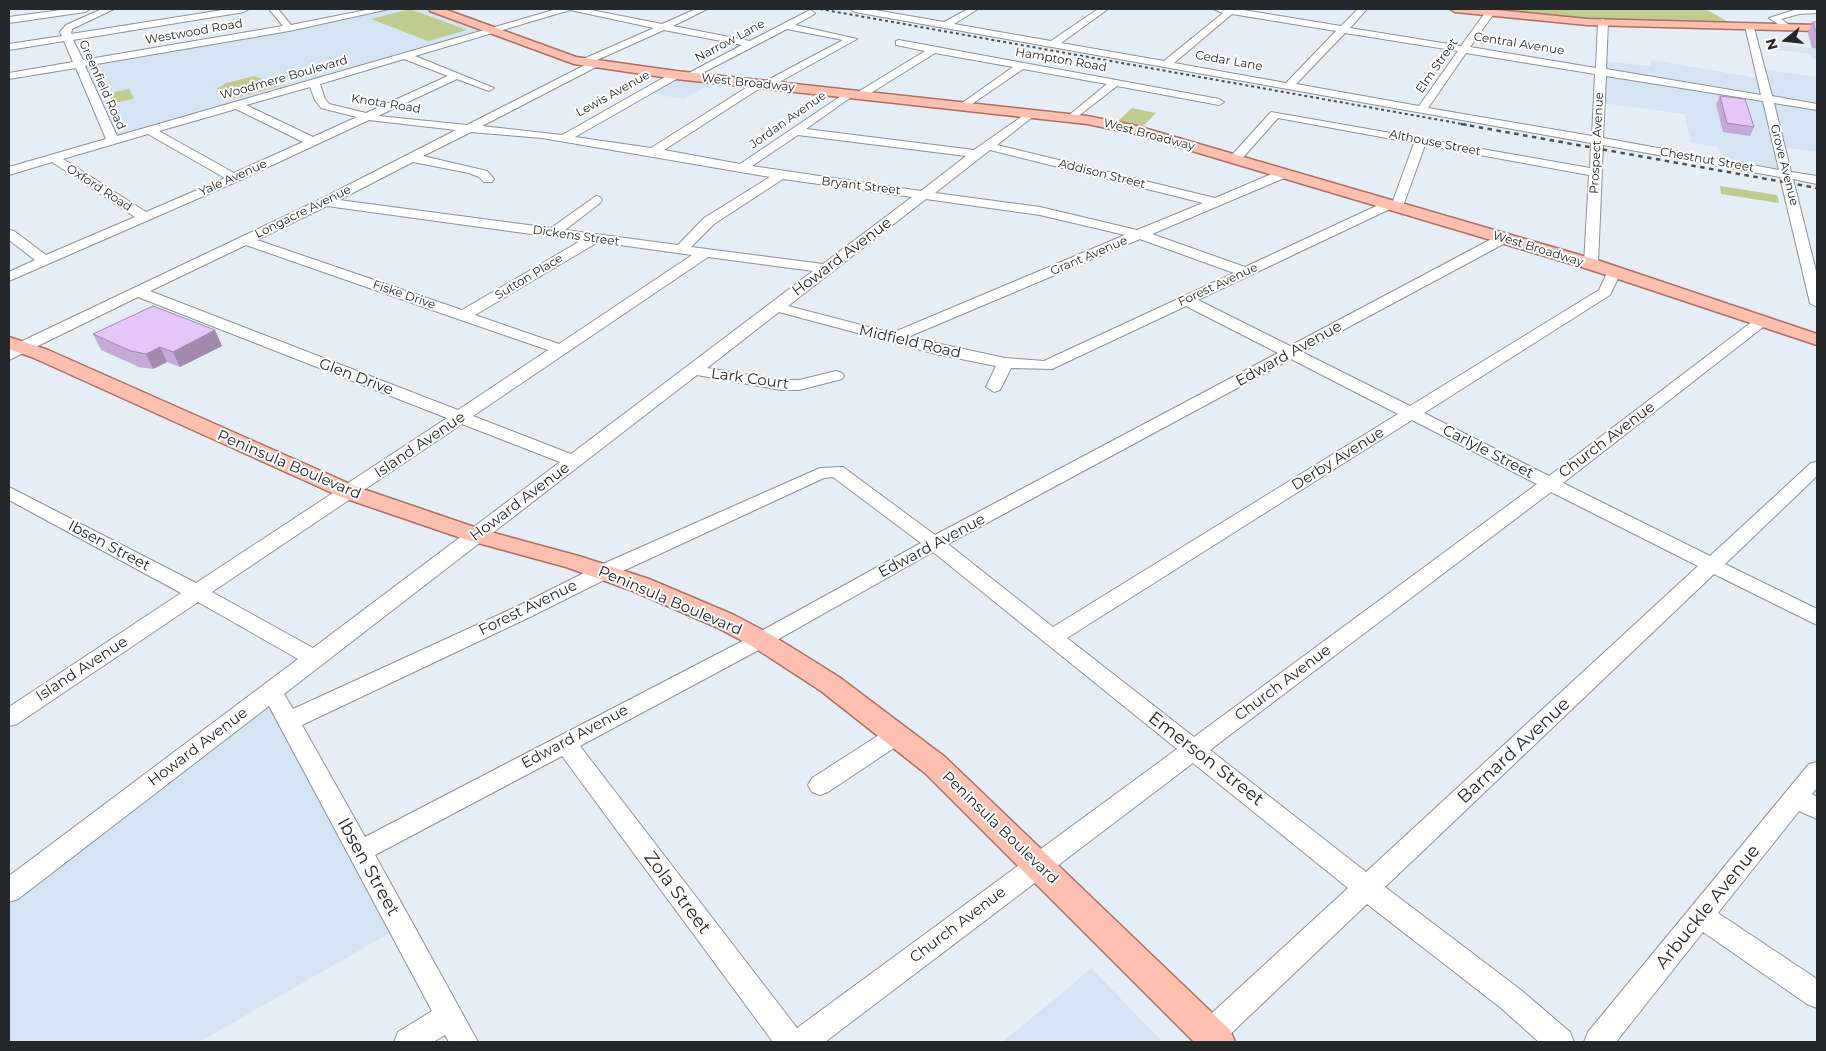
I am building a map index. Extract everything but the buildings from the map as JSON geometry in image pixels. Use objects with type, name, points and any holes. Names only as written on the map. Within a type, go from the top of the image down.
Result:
[{"type":"main road","name":"West Broadway","points":[[434,9],[560,56],[590,62],[683,76],[966,105],[1072,118],[1137,130],[1591,264],[1817,340]]},
{"type":"main road","points":[[1455,9],[1603,22],[1817,28]]},
{"type":"main road","name":"Peninsula Boulevard","points":[[13,348],[349,492],[406,514],[603,572],[725,621],[761,640],[830,684],[898,734],[935,765],[1214,1038]]},
{"type":"street","points":[[9,20],[85,9]]},
{"type":"street","name":"Greenfield Road","points":[[109,9],[103,14],[69,27],[65,32],[113,141]]},
{"type":"street","points":[[9,47],[244,9]]},
{"type":"street","points":[[273,9],[289,28]]},
{"type":"street","name":"Westwood Road","points":[[9,76],[289,28],[384,9]]},
{"type":"street","name":"Woodmere Boulevard","points":[[9,171],[566,9]]},
{"type":"street","points":[[574,9],[750,44]]},
{"type":"street","points":[[590,62],[703,9]]},
{"type":"street","name":"Cedar Lane","points":[[855,9],[1598,140]]},
{"type":"street","points":[[953,9],[972,10]]},
{"type":"street","points":[[1052,44],[1104,9]]},
{"type":"street","name":"Central Avenue","points":[[1217,9],[1817,107]]},
{"type":"street","points":[[1289,86],[1363,9]]},
{"type":"street","name":"Narrow Lane","points":[[683,76],[810,13],[794,10]]},
{"type":"street","points":[[945,25],[972,10]]},
{"type":"street","points":[[1166,64],[1232,10]]},
{"type":"street","points":[[1787,27],[1774,18],[1817,10]]},
{"type":"street","name":"Elm Street","points":[[1422,109],[1490,12]]},
{"type":"street","name":"Prospect Avenue","points":[[1591,264],[1603,22]]},
{"type":"street","points":[[786,26],[852,39]]},
{"type":"street","name":"Grove Avenue","points":[[1750,26],[1817,303]]},
{"type":"street","points":[[653,152],[753,88],[788,75],[852,39]]},
{"type":"street","name":"Hampton Road","points":[[899,42],[1219,102]]},
{"type":"street","name":"Jordan Avenue","points":[[742,168],[796,131],[934,49]]},
{"type":"street","points":[[405,56],[489,88]]},
{"type":"street","name":"Longacre Avenue","points":[[13,348],[139,292],[325,202],[470,129],[590,62]]},
{"type":"street","points":[[966,105],[1022,65]]},
{"type":"street","name":"Yale Avenue","points":[[9,277],[234,178],[456,76]]},
{"type":"street","name":"Lewis Avenue","points":[[564,138],[683,76]]},
{"type":"street","name":"Knota Road","points":[[314,82],[320,100],[325,106],[393,122],[470,129]]},
{"type":"street","points":[[1072,118],[1115,83]]},
{"type":"street","points":[[237,105],[313,142]]},
{"type":"street","name":"Howard Avenue","points":[[9,890],[1031,113]]},
{"type":"street","points":[[1235,159],[1275,114]]},
{"type":"street","name":"Althouse Street","points":[[1275,114],[1596,173]]},
{"type":"street","name":"Bryant Street","points":[[470,129],[564,138],[781,175],[1040,211],[1138,235],[1188,250],[1245,272]]},
{"type":"street","points":[[149,130],[234,178]]},
{"type":"street","name":"Addison Street","points":[[796,131],[982,150],[1215,202]]},
{"type":"street","name":"Chestnut Street","points":[[1598,140],[1817,180]]},
{"type":"street","points":[[1394,205],[1421,141]]},
{"type":"street","name":"Oxford Road","points":[[53,158],[145,217]]},
{"type":"street","points":[[413,158],[472,170],[483,174],[488,179]]},
{"type":"street","name":"Grant Avenue","points":[[893,338],[1285,173]]},
{"type":"street","points":[[681,250],[709,221],[781,175]]},
{"type":"street","points":[[553,233],[596,200]]},
{"type":"street","name":"Dickens Street","points":[[325,202],[826,269]]},
{"type":"street","name":"Forest Avenue","points":[[1046,366],[1245,272],[1394,205]]},
{"type":"street","points":[[9,234],[45,261]]},
{"type":"street","name":"Sutton Place","points":[[463,316],[594,238]]},
{"type":"street","name":"Edward Avenue","points":[[360,851],[761,640],[935,544],[1504,238]]},
{"type":"street","name":"Fiske Drive","points":[[245,240],[562,350]]},
{"type":"street","name":"Island Avenue","points":[[13,709],[198,593],[705,253]]},
{"type":"street","name":"Derby Avenue","points":[[1053,637],[1605,292],[1614,272]]},
{"type":"street","name":"Glen Drive","points":[[139,292],[573,462]]},
{"type":"street","name":"Carlyle Street","points":[[1186,300],[1817,618]]},
{"type":"street","name":"Midfield Road","points":[[776,307],[893,338],[1005,363],[1046,366]]},
{"type":"street","name":"Church Avenue","points":[[802,1042],[1194,750],[1762,321]]},
{"type":"street","points":[[994,387],[1005,363]]},
{"type":"street","name":"Lark Court","points":[[693,370],[781,385],[799,385],[836,376]]},
{"type":"street","name":"Barnard Avenue","points":[[1214,1038],[1368,887],[1817,467]]},
{"type":"street","name":"Forest Avenue","points":[[289,721],[526,611],[603,572],[820,473],[838,471],[850,478]]},
{"type":"street","name":"Emerson Street","points":[[850,478],[1511,999],[1560,1042]]},
{"type":"street","name":"Ibsen Street","points":[[9,492],[315,658]]},
{"type":"street","name":"Ibsen Street","points":[[272,691],[464,1042]]},
{"type":"street","points":[[820,785],[898,734]]},
{"type":"street","name":"Zola Street","points":[[564,743],[790,1042]]},
{"type":"street","name":"Arbuckle Avenue","points":[[1598,1042],[1700,916],[1807,803],[1817,771]]},
{"type":"street","points":[[1700,916],[1817,995]]},
{"type":"street","points":[[408,1042],[450,1016]]},
{"type":"shaded area","points":[[391,9],[424,9],[484,31],[118,137],[84,65],[283,31]]},
{"type":"shaded area","points":[[1763,43],[1817,49],[1817,59],[1813,59],[1810,54],[1764,48]]},
{"type":"shaded area","points":[[1652,60],[1763,79],[1761,69],[1817,77],[1817,152],[1780,147],[1785,176],[1722,164],[1719,147],[1691,143],[1684,114],[1602,103],[1604,61],[1650,66]]},
{"type":"shaded area","points":[[675,76],[716,81],[684,99],[648,93]]},
{"type":"shaded area","points":[[274,693],[402,926],[199,1042],[9,1042],[9,894]]},
{"type":"shaded area","points":[[1091,968],[1163,1042],[1002,1042],[1056,998]]},
{"type":"green space","points":[[410,9],[467,30],[428,41],[371,19]]},
{"type":"green space","points":[[1462,9],[1712,9],[1707,10],[1734,25],[1557,19]]},
{"type":"green space","points":[[254,76],[280,86],[235,98],[223,96],[217,92],[218,88],[226,83]]},
{"type":"green space","points":[[129,89],[134,99],[113,103],[108,93]]},
{"type":"green space","points":[[1132,108],[1156,113],[1142,127],[1117,122]]},
{"type":"green space","points":[[1720,186],[1777,195],[1779,203],[1721,194]]},
{"type":"railway","points":[[820,9],[1468,125]]},
{"type":"railway","points":[[1461,124],[1817,188]]}]
